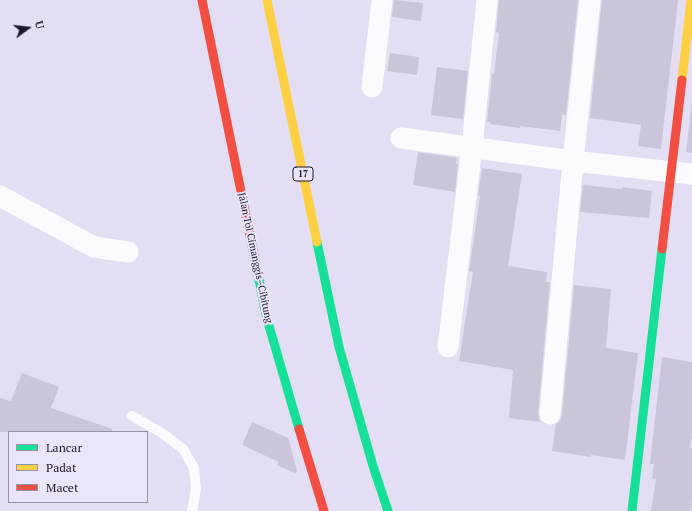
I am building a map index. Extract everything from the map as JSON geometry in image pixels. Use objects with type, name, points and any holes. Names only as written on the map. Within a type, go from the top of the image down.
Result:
[{"type":"main road","name":"Jalan Tol Cimanggis–Cibitung","points":[[202,0],[267,319],[308,462],[324,511]]},
{"type":"main road","name":"17","points":[[267,0],[339,347],[373,466],[388,511]]},
{"type":"main road","points":[[632,511],[691,0]]},
{"type":"street","points":[[372,87],[382,0]]},
{"type":"street","points":[[448,347],[472,147],[486,0]]},
{"type":"street","points":[[550,414],[573,161],[590,0]]},
{"type":"street","points":[[401,138],[573,161],[692,174]]},
{"type":"street","points":[[0,196],[94,247],[128,252]]},
{"type":"lane","points":[[132,416],[162,433],[183,449],[194,468],[196,489],[192,511]]},
{"type":"building","points":[[394,0],[423,3],[421,21],[392,17]]},
{"type":"building","points":[[499,0],[578,0],[566,115],[562,114],[560,131],[520,126],[520,128],[490,124],[491,122],[487,122],[492,74],[494,74],[499,33],[496,32]]},
{"type":"building","points":[[602,0],[678,0],[661,149],[638,146],[641,125],[590,118]]},
{"type":"building","points":[[390,53],[419,57],[417,75],[387,71]]},
{"type":"building","points":[[437,67],[468,71],[463,119],[431,115]]},
{"type":"building","points":[[692,100],[692,153],[686,152]]},
{"type":"building","points":[[418,152],[457,158],[456,164],[458,164],[455,192],[413,185]]},
{"type":"building","points":[[482,168],[522,174],[508,266],[547,272],[546,282],[550,282],[538,413],[541,422],[509,418],[513,370],[459,361],[473,272],[469,271],[480,196],[478,195]]},
{"type":"building","points":[[583,185],[622,189],[622,187],[652,191],[649,218],[580,212]]},
{"type":"building","points":[[574,285],[611,289],[606,348],[638,353],[625,460],[552,451],[556,424],[560,421],[562,415]]},
{"type":"building","points":[[662,357],[692,362],[692,431],[690,448],[692,448],[691,511],[651,511],[656,479],[652,478],[654,464],[650,464]]},
{"type":"building","points":[[22,373],[59,387],[51,408],[112,429],[112,431],[0,432],[0,398],[11,401]]},
{"type":"building","points":[[252,422],[288,438],[297,470],[296,474],[277,465],[279,462],[242,445]]},
{"type":"traffic: fast","points":[[317,242],[339,347],[373,466],[388,511]]},
{"type":"traffic: fast","points":[[632,511],[662,249]]},
{"type":"traffic: fast","points":[[254,255],[267,319],[299,429]]},
{"type":"traffic: slow","points":[[267,0],[317,242]]},
{"type":"traffic: slow","points":[[682,80],[691,0]]},
{"type":"traffic: jam","points":[[202,0],[254,255]]},
{"type":"traffic: jam","points":[[662,249],[682,80]]},
{"type":"traffic: jam","points":[[299,429],[324,511]]}]
